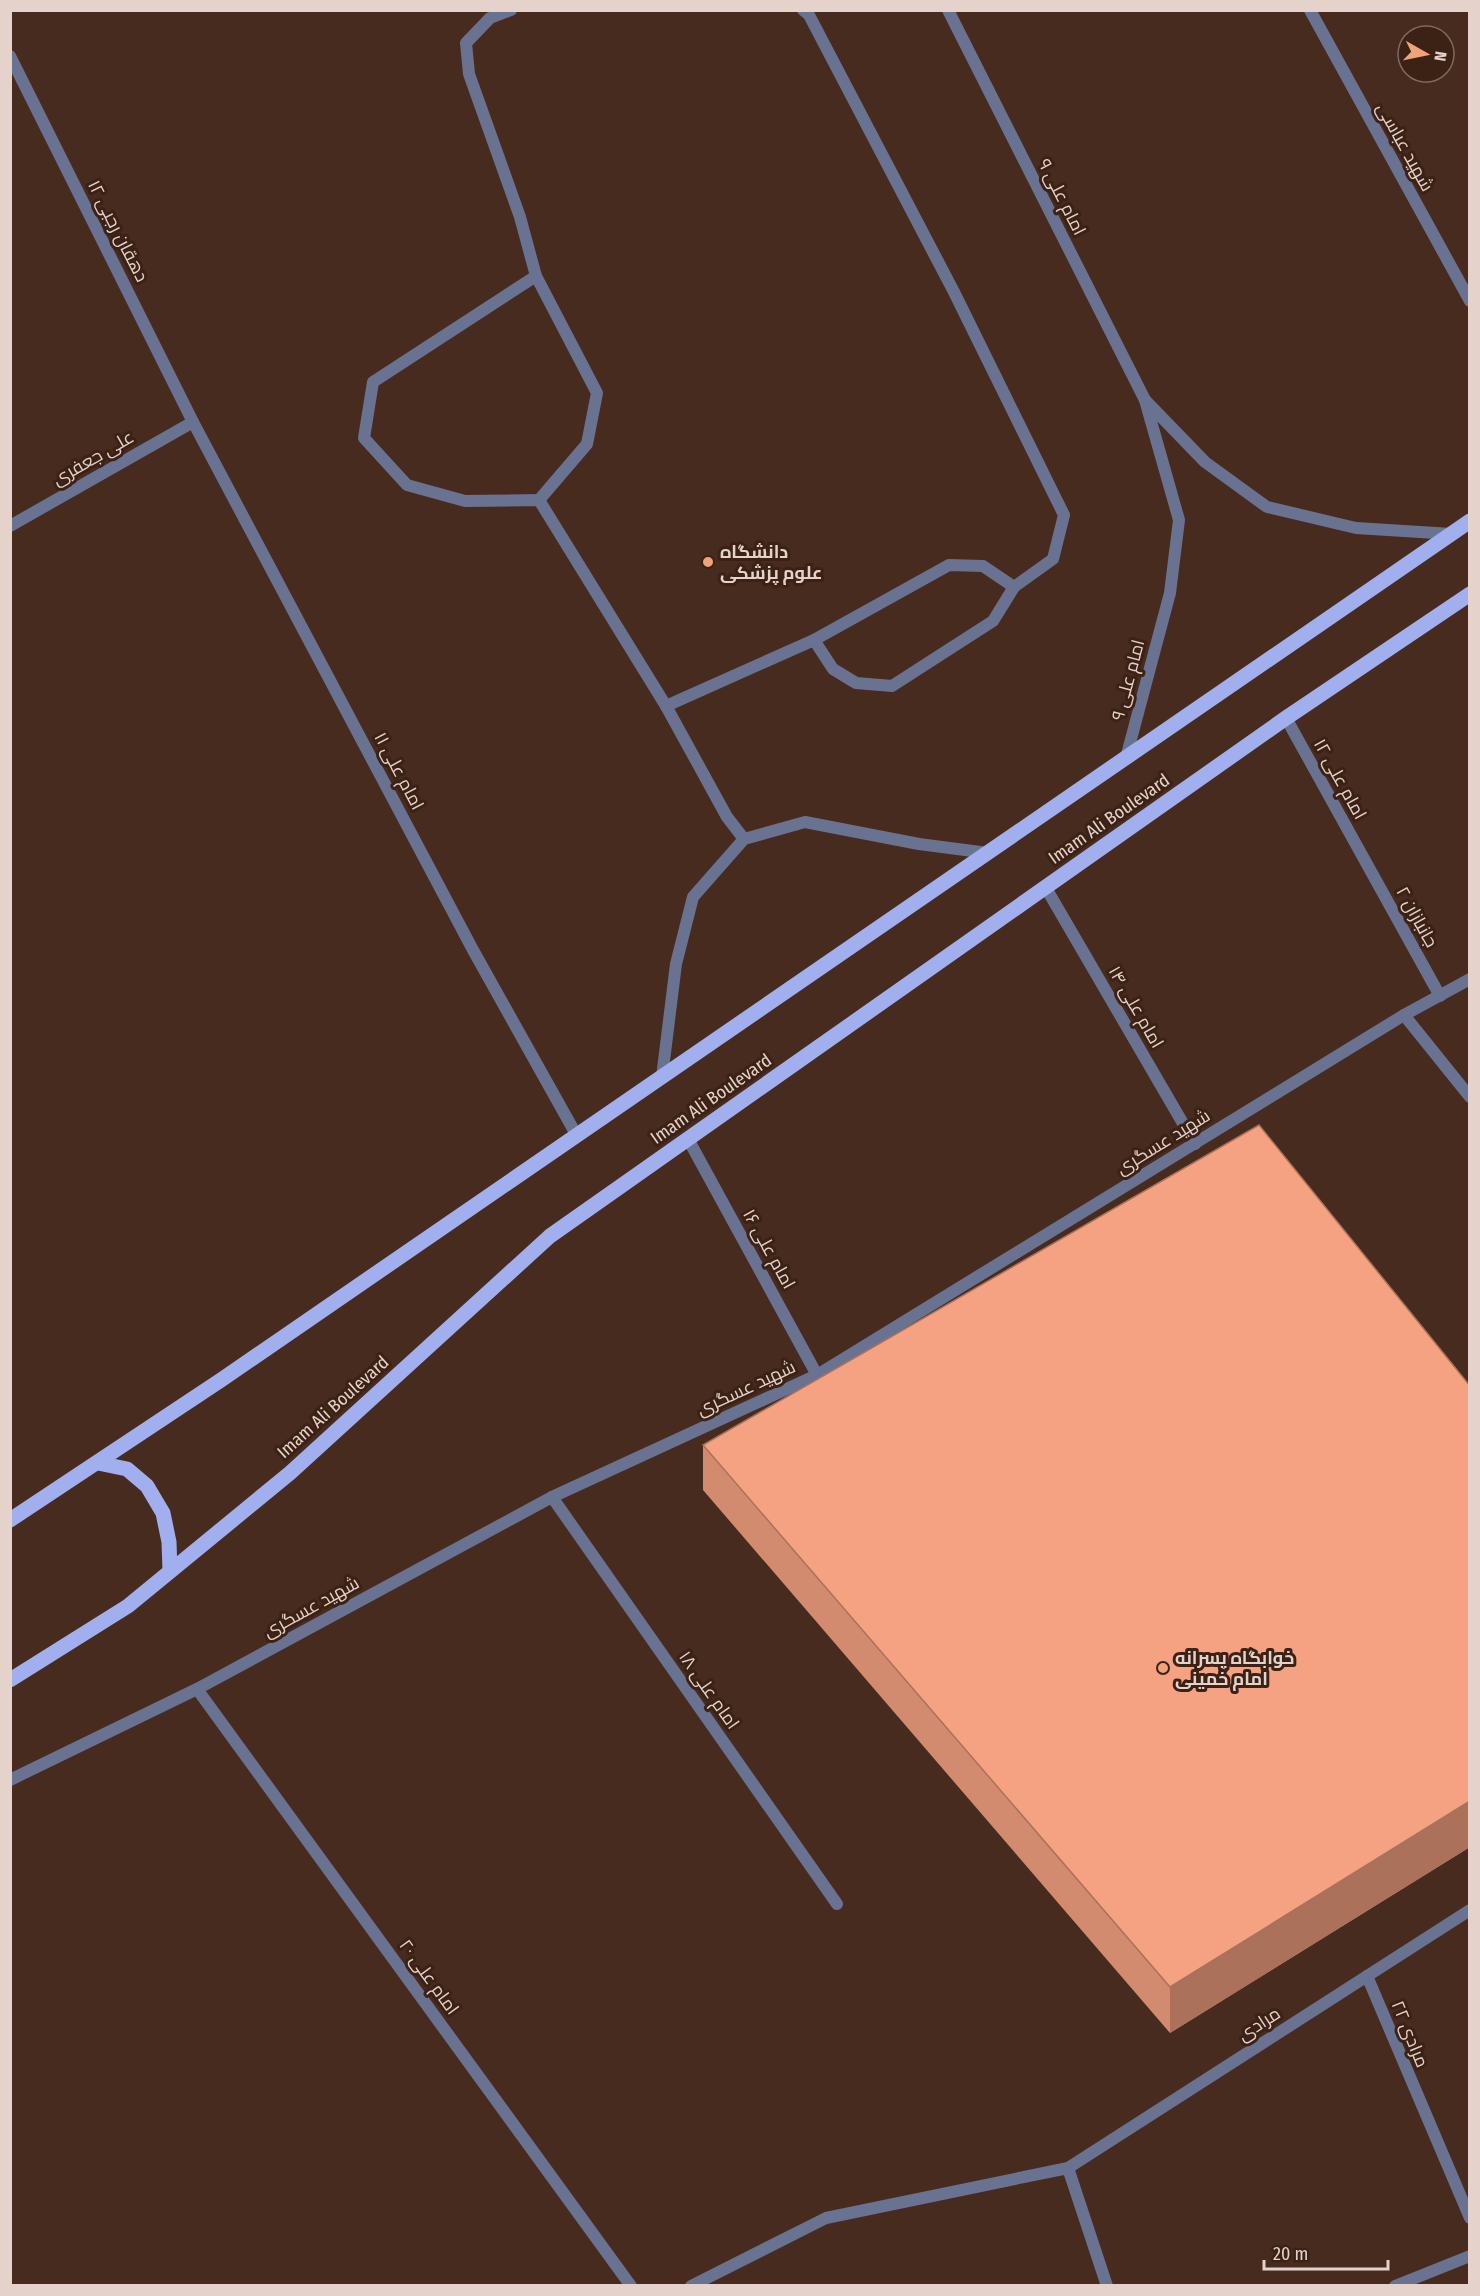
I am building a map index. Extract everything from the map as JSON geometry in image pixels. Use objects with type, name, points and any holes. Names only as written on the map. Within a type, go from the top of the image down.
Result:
[{"type":"main road","points":[[10,1520],[98,1463],[577,1136],[1470,521]]},
{"type":"main road","name":"Imam Ali Boulevard","points":[[10,1680],[128,1606],[290,1473],[550,1236],[1286,718],[1470,594]]},
{"type":"main road","points":[[98,1463],[127,1469],[147,1486],[163,1513],[169,1542],[170,1571]]},
{"type":"street","points":[[511,10],[490,18],[466,43],[469,74],[520,217],[536,276],[597,393],[587,444],[539,500],[465,501],[406,485],[364,438],[373,381],[536,276]]},
{"type":"street","points":[[803,10],[809,15],[949,282],[1064,515],[1053,558],[1014,587],[993,621],[892,686],[856,683],[833,669],[814,640]]},
{"type":"street","name":"امام علی ۹","points":[[948,10],[1145,400],[1179,520],[1170,593],[1126,758]]},
{"type":"street","name":"شهید عباسی","points":[[1310,10],[1470,301]]},
{"type":"street","name":"دهقان رجبی ۱۲","points":[[10,56],[193,422]]},
{"type":"street","name":"امام علی ۹","points":[[1145,400],[1205,462],[1267,507],[1356,528],[1452,534]]},
{"type":"street","name":"علی جعفری","points":[[10,526],[193,422]]},
{"type":"street","name":"امام علی ۱۱","points":[[193,422],[473,950],[577,1136]]},
{"type":"street","points":[[539,500],[666,706],[727,817],[744,839]]},
{"type":"street","points":[[666,706],[814,640],[949,565],[983,566],[1014,587]]},
{"type":"street","name":"امام علی ۱۲","points":[[1286,718],[1363,856]]},
{"type":"street","points":[[662,1077],[676,964],[693,897],[744,839],[805,822],[919,844],[988,854]]},
{"type":"street","name":"جانبازان ۲","points":[[1363,856],[1440,996]]},
{"type":"street","name":"امام علی ۱۴","points":[[1046,888],[1195,1144]]},
{"type":"street","name":"شهید عسگری","points":[[10,1780],[197,1689],[552,1497],[817,1375],[1404,1015],[1470,979]]},
{"type":"street","points":[[1404,1015],[1470,1097]]},
{"type":"street","name":"امام علی ۱۶","points":[[688,1139],[817,1375]]},
{"type":"street","name":"امام علی ۱۸","points":[[552,1497],[837,1904]]},
{"type":"street","name":"امام علی ۲۰","points":[[197,1689],[631,2286]]},
{"type":"street","name":"مرادی","points":[[1068,2168],[1470,1910]]},
{"type":"street","name":"مرادی ۲۲","points":[[1367,1976],[1470,2218]]},
{"type":"street","points":[[691,2286],[826,2218],[1068,2168],[1107,2286]]},
{"type":"street","points":[[1395,2286],[1470,2256]]},
{"type":"building","name":"خوابگاه پسرانه امام خمینی","points":[[1259,1125],[1470,1386],[1470,1801],[1170,1987],[703,1445]]},
{"type":"place","name":"دانشگاه علوم پزشکی","points":[[708,562]]},
{"type":"place","name":"خوابگاه پسرانه امام خمینی","points":[[1163,1668]]}]
